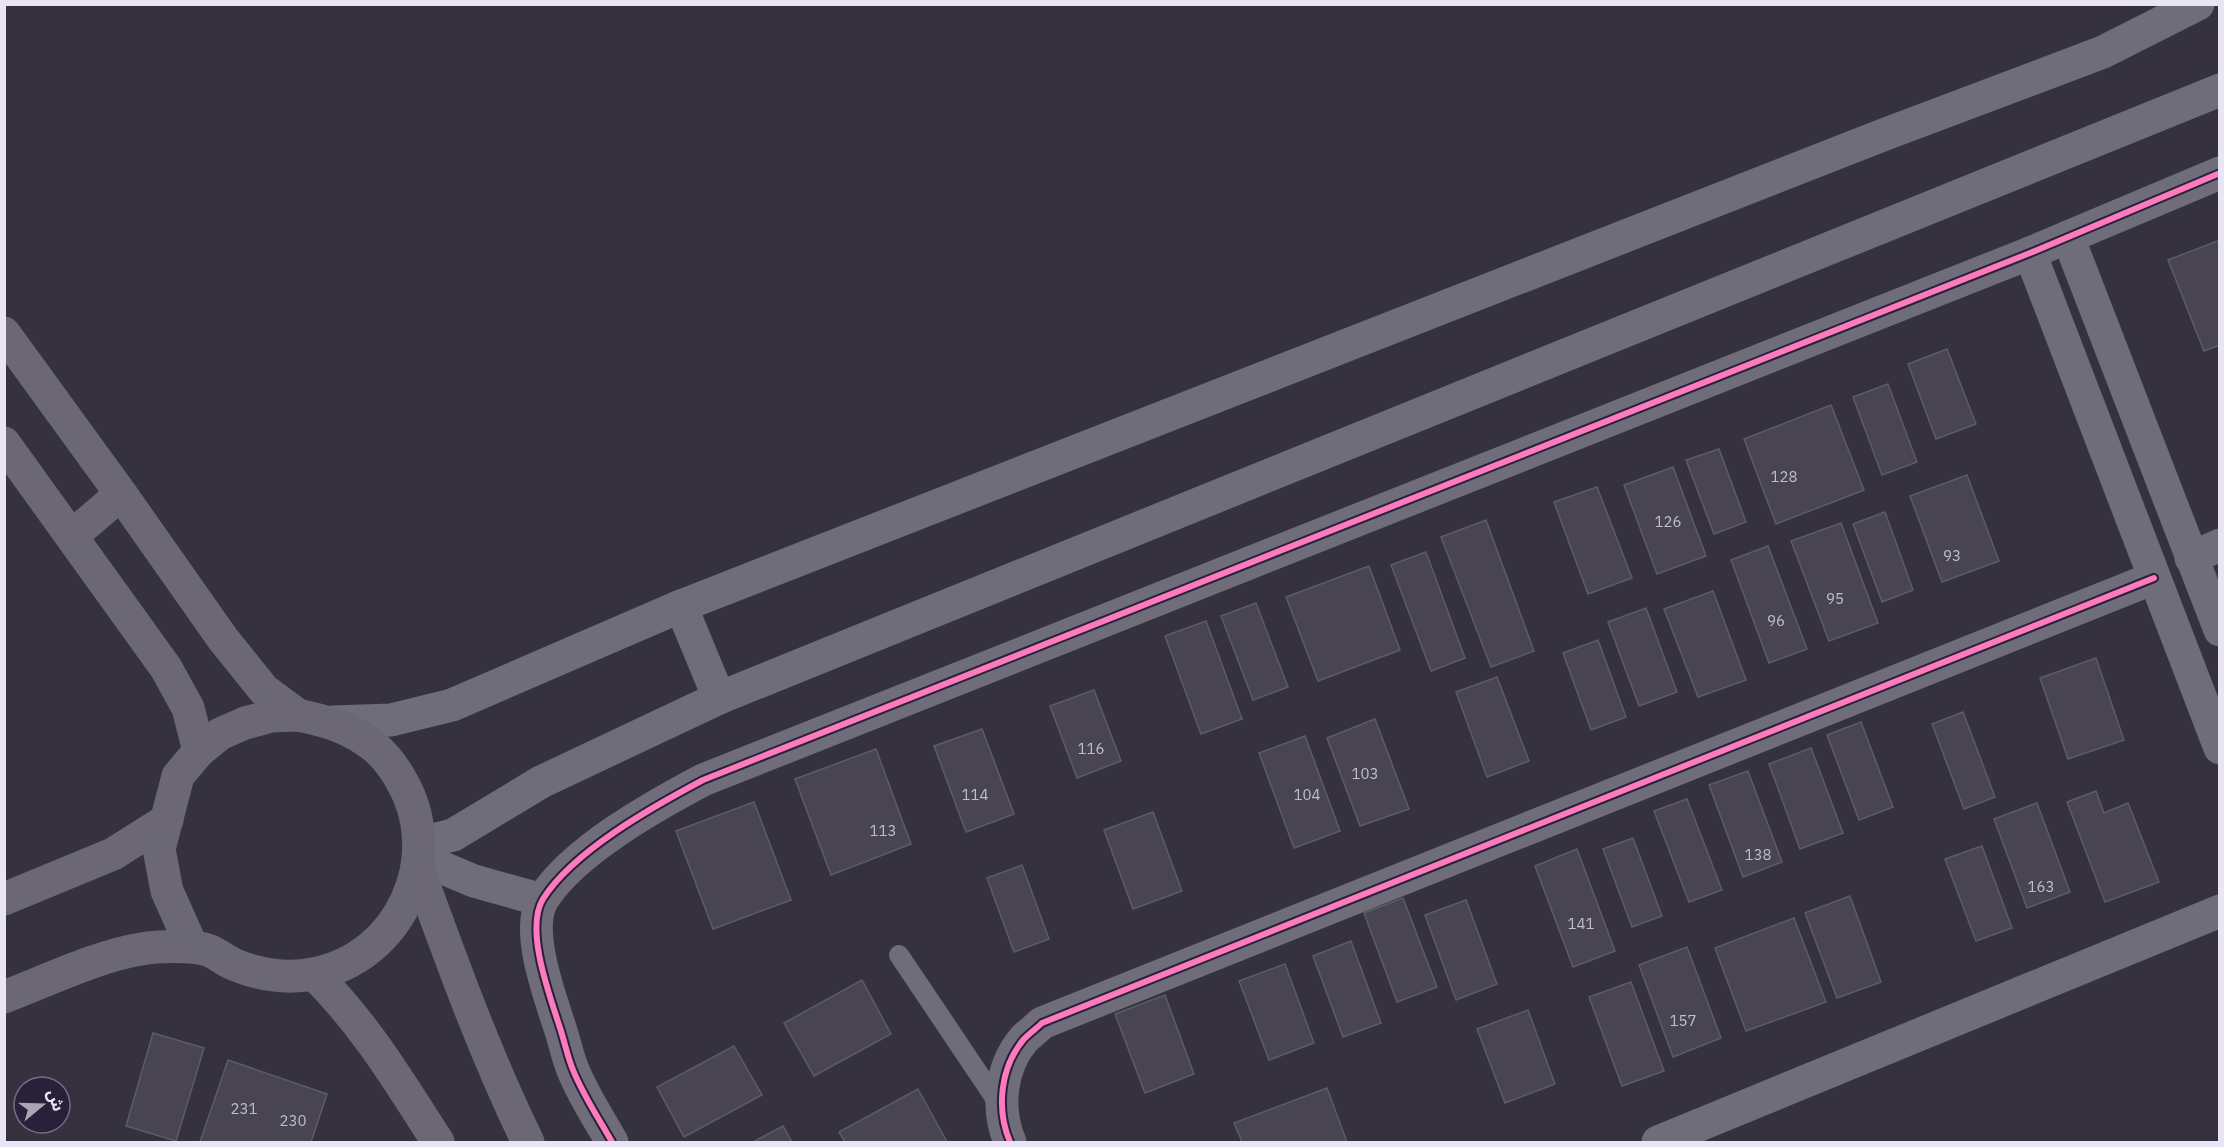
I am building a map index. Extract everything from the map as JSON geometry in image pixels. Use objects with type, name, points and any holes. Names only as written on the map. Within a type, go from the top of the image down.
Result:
[{"type":"street","points":[[192,947],[167,891],[159,849],[178,776],[199,751],[220,734],[244,723],[271,716],[298,715],[333,722],[391,720],[452,705],[681,606],[1883,135],[2103,52],[2198,4]]},
{"type":"street","points":[[4,997],[114,955],[157,947],[208,948],[232,963],[258,973],[286,976],[314,974],[351,962],[382,938],[405,906],[419,856],[541,782],[719,698],[2220,90]]},
{"type":"street","points":[[612,1143],[573,1071],[546,986],[538,948],[537,923],[542,900],[570,868],[612,834],[663,801],[703,780],[2030,253],[2220,173]]},
{"type":"street","points":[[2068,237],[2205,552],[2220,630]]},
{"type":"street","points":[[2030,253],[2220,748]]},
{"type":"street","points":[[4,333],[244,666],[264,690],[298,715]]},
{"type":"street","points":[[4,443],[166,668],[188,708],[199,751]]},
{"type":"street","points":[[72,536],[121,494]]},
{"type":"street","points":[[1010,1143],[1005,1131],[1001,1107],[1003,1083],[1011,1059],[1024,1039],[1042,1023],[2154,578]]},
{"type":"street","points":[[681,606],[719,698]]},
{"type":"street","points":[[333,722],[357,734],[378,750],[395,769],[408,792],[417,816],[419,856],[472,1017],[528,1143]]},
{"type":"street","points":[[4,899],[113,854],[167,820]]},
{"type":"street","points":[[419,856],[474,881],[542,900]]},
{"type":"street","points":[[1658,1143],[2220,910]]},
{"type":"street","points":[[314,974],[338,997],[366,1032],[438,1143]]},
{"type":"lane","points":[[898,955],[1001,1107]]},
{"type":"building","points":[[2220,240],[2220,345],[2204,351],[2168,260]]},
{"type":"building","points":[[1947,349],[1976,424],[1936,439],[1908,364]]},
{"type":"building","points":[[1888,384],[1917,462],[1882,475],[1853,397]]},
{"type":"building","points":[[1831,405],[1864,490],[1776,524],[1744,439]]},
{"type":"building","points":[[1719,449],[1746,522],[1714,534],[1686,460]]},
{"type":"building","points":[[1673,467],[1706,556],[1657,574],[1624,485]]},
{"type":"building","points":[[1967,475],[1999,561],[1942,582],[1910,496]]},
{"type":"building","points":[[1597,487],[1632,578],[1588,594],[1554,502]]},
{"type":"building","points":[[1885,512],[1913,590],[1882,602],[1853,524]]},
{"type":"building","points":[[1486,520],[1534,651],[1491,667],[1441,537]]},
{"type":"building","points":[[1841,523],[1878,623],[1829,641],[1791,541]]},
{"type":"building","points":[[1768,546],[1807,649],[1769,663],[1731,560]]},
{"type":"building","points":[[1426,552],[1465,658],[1431,671],[1391,565]]},
{"type":"building","points":[[1369,566],[1400,650],[1318,681],[1286,597]]},
{"type":"building","points":[[1713,591],[1746,680],[1698,697],[1664,609]]},
{"type":"building","points":[[1256,603],[1288,687],[1253,700],[1221,616]]},
{"type":"building","points":[[1646,608],[1677,692],[1639,706],[1608,622]]},
{"type":"building","points":[[1206,621],[1242,719],[1201,734],[1165,636]]},
{"type":"building","points":[[1598,640],[1626,717],[1591,730],[1563,653]]},
{"type":"building","points":[[2096,658],[2124,740],[2068,759],[2040,678]]},
{"type":"building","points":[[1497,677],[1529,761],[1487,777],[1456,692]]},
{"type":"building","points":[[1094,690],[1121,761],[1077,778],[1050,706]]},
{"type":"building","points":[[1963,712],[1995,797],[1964,809],[1932,724]]},
{"type":"building","points":[[1375,719],[1409,809],[1360,826],[1327,738]]},
{"type":"building","points":[[1861,722],[1893,807],[1859,820],[1827,735]]},
{"type":"building","points":[[982,729],[1014,814],[966,832],[934,746]]},
{"type":"building","points":[[1305,736],[1340,831],[1294,848],[1259,753]]},
{"type":"building","points":[[1811,748],[1843,833],[1800,849],[1769,764]]},
{"type":"building","points":[[876,749],[911,844],[831,875],[795,779]]},
{"type":"building","points":[[1748,771],[1782,862],[1743,877],[1709,785]]},
{"type":"building","points":[[2096,791],[2104,813],[2128,803],[2159,882],[2105,902],[2067,802]]},
{"type":"building","points":[[1687,799],[1722,890],[1689,902],[1654,811]]},
{"type":"building","points":[[754,802],[791,900],[713,929],[676,831]]},
{"type":"building","points":[[2037,803],[2070,892],[2027,908],[1994,819]]},
{"type":"building","points":[[1153,812],[1182,891],[1133,909],[1104,830]]},
{"type":"building","points":[[1633,838],[1662,916],[1632,927],[1603,849]]},
{"type":"building","points":[[1982,846],[2012,928],[1976,941],[1945,859]]},
{"type":"building","points":[[1577,849],[1615,951],[1573,967],[1535,866]]},
{"type":"building","points":[[1022,865],[1049,939],[1014,952],[987,878]]},
{"type":"building","points":[[1850,896],[1881,982],[1837,998],[1805,913]]},
{"type":"building","points":[[1403,898],[1437,987],[1397,1002],[1364,913]]},
{"type":"building","points":[[1466,900],[1497,984],[1456,1000],[1425,915]]},
{"type":"building","points":[[1794,918],[1826,1002],[1746,1031],[1715,948]]},
{"type":"building","points":[[1351,941],[1381,1023],[1343,1037],[1313,956]]},
{"type":"building","points":[[1687,947],[1721,1038],[1673,1057],[1639,965]]},
{"type":"building","points":[[1285,964],[1314,1043],[1269,1060],[1239,981]]},
{"type":"building","points":[[862,980],[891,1034],[814,1076],[784,1023]]},
{"type":"building","points":[[1631,982],[1664,1071],[1622,1086],[1589,997]]},
{"type":"building","points":[[1165,995],[1194,1074],[1145,1093],[1115,1014]]},
{"type":"building","points":[[1528,1010],[1555,1084],[1505,1103],[1477,1029]]},
{"type":"building","points":[[153,1033],[204,1048],[176,1141],[126,1126]]},
{"type":"building","points":[[734,1046],[762,1095],[684,1137],[657,1087]]},
{"type":"building","points":[[228,1060],[327,1094],[311,1142],[200,1142]]},
{"type":"building","points":[[1327,1088],[1347,1142],[1242,1142],[1234,1123]]},
{"type":"building","points":[[918,1089],[947,1142],[845,1142],[839,1132]]},
{"type":"building","points":[[783,1126],[792,1142],[753,1142]]},
{"type":"cycle path","points":[[612,1142],[586,1098],[571,1065],[541,965],[536,928],[538,912],[543,899],[556,881],[594,847],[639,816],[703,780],[2030,253],[2220,173]]},
{"type":"cycle path","points":[[1010,1142],[1003,1116],[1005,1075],[1016,1050],[1024,1039],[1042,1023],[2154,578]]}]
